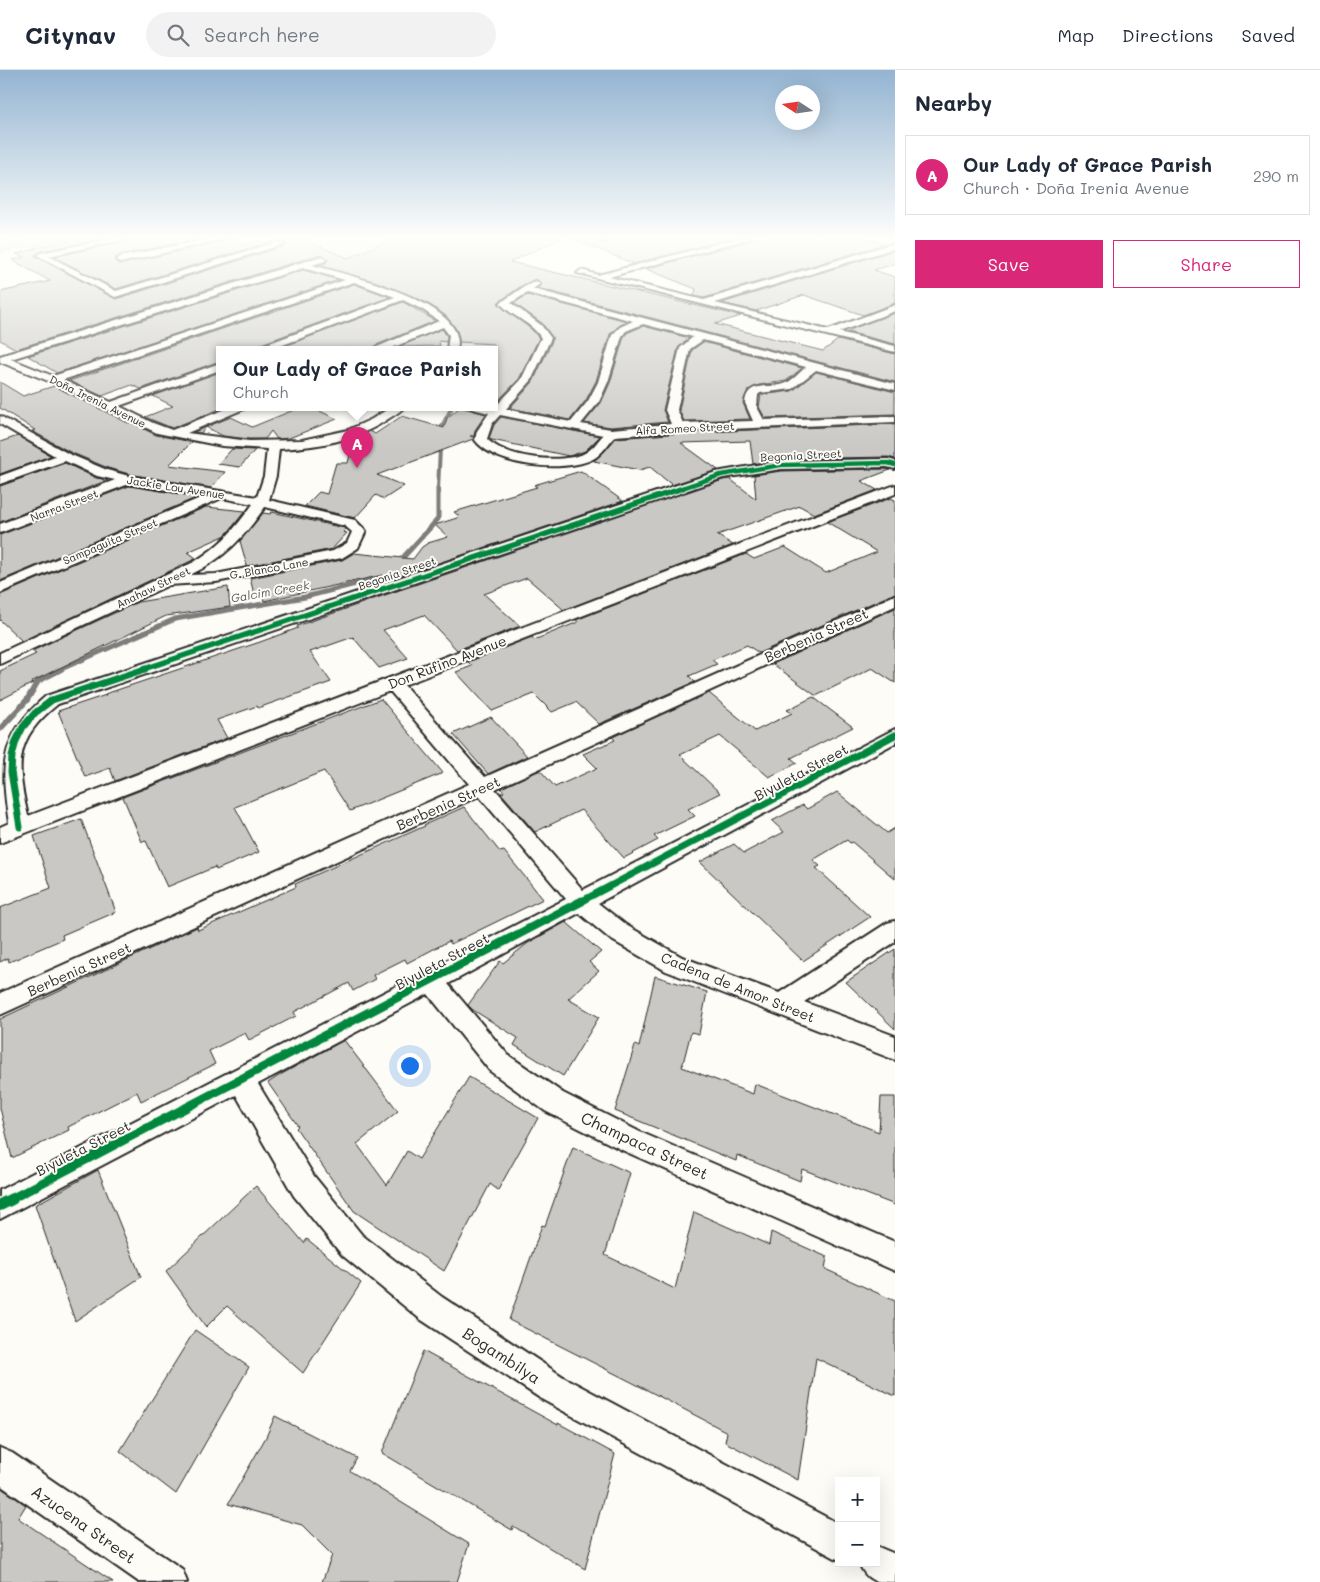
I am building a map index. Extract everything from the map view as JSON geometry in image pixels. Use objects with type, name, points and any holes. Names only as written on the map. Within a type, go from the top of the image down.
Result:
[{"type":"street","points":[[0,359],[163,309]]},
{"type":"street","points":[[54,379],[266,309]]},
{"type":"street","points":[[271,346],[372,309]]},
{"type":"street","points":[[427,309],[446,322],[453,333],[452,346]]},
{"type":"street","points":[[510,309],[538,326],[546,338],[525,382],[484,428],[481,440],[484,446],[490,450],[534,461],[554,462],[588,456],[611,433]]},
{"type":"street","points":[[595,309],[895,387]]},
{"type":"street","points":[[728,309],[895,349]]},
{"type":"street","points":[[828,333],[893,309]]},
{"type":"street","points":[[574,425],[593,402],[617,335],[623,329],[642,321]]},
{"type":"street","points":[[388,346],[446,322]]},
{"type":"street","points":[[679,428],[671,410],[685,348],[701,336]]},
{"type":"street","name":"Doña Irenia Avenue","points":[[0,359],[54,379],[150,427],[175,434],[232,443],[273,445],[346,435],[368,427],[392,411]]},
{"type":"street","points":[[761,424],[751,410],[750,403],[753,393],[757,390],[788,387],[814,366]]},
{"type":"street","points":[[110,406],[216,367]]},
{"type":"street","points":[[175,434],[230,411]]},
{"type":"street","name":"Alfa Romeo Street","points":[[498,411],[611,433],[761,424],[895,420]]},
{"type":"street","name":"Jackie Lou Avenue","points":[[0,420],[86,467],[128,480],[262,502],[350,523],[360,531]]},
{"type":"street","points":[[0,436],[18,430]]},
{"type":"street","name":"Anahaw Street","points":[[0,659],[166,582],[199,565],[223,549],[241,530],[262,502],[270,476],[273,445]]},
{"type":"street","points":[[0,480],[65,457]]},
{"type":"street","name":"Begonia Street","points":[[20,827],[8,773],[11,747],[24,723],[36,710],[52,700],[721,475],[781,465],[888,463],[895,465]]},
{"type":"street","name":"Narra Street","points":[[0,529],[128,480]]},
{"type":"street","name":"Don Rufino Avenue","points":[[0,835],[895,489]]},
{"type":"street","name":"Sampaguita Street","points":[[0,588],[221,494]]},
{"type":"street","name":"G. Blanco Lane","points":[[166,582],[216,578],[337,555],[353,546],[360,531]]},
{"type":"street","name":"Berbenia Street","points":[[0,1004],[895,600]]},
{"type":"street","name":"Cadena de Amor Street","points":[[393,683],[581,902],[618,932],[674,964],[895,1048]]},
{"type":"street","name":"Biyuleta Street","points":[[0,1205],[431,981],[895,736]]},
{"type":"street","points":[[780,1005],[895,930]]},
{"type":"street","name":"Champaca Street","points":[[431,981],[500,1063],[554,1102],[631,1141],[895,1257]]},
{"type":"street","name":"Bogambilya","points":[[241,1080],[304,1186],[352,1246],[431,1308],[554,1389],[835,1541]]},
{"type":"street","name":"Azucena Street","points":[[0,1465],[169,1582]]},
{"type":"street","points":[[880,1565],[895,1574]]},
{"type":"building","points":[[0,309],[146,309],[16,349],[0,340]]},
{"type":"building","points":[[180,309],[252,309],[57,373],[28,356]]},
{"type":"building","points":[[282,309],[358,309],[258,346],[216,346],[216,362],[141,389],[132,385],[102,396],[69,381]]},
{"type":"building","points":[[385,309],[414,309],[435,321],[375,346],[285,346]]},
{"type":"building","points":[[435,309],[504,309],[531,329],[539,338],[519,379],[498,401],[498,346],[494,346],[494,344],[458,342],[457,331],[446,316]]},
{"type":"building","points":[[522,309],[579,309],[627,321],[610,334],[596,381],[586,400],[570,420],[510,408],[533,382],[553,339],[542,323]]},
{"type":"building","points":[[615,309],[709,309],[741,316],[715,324],[823,351],[838,340],[895,354],[895,382]]},
{"type":"building","points":[[746,309],[763,309],[756,311]]},
{"type":"building","points":[[844,309],[880,309],[863,315]]},
{"type":"building","points":[[895,313],[895,344],[848,332],[854,328]]},
{"type":"building","points":[[643,326],[689,338],[678,348],[663,410],[668,422],[611,427],[584,423],[601,403],[610,383],[624,337],[627,333]]},
{"type":"building","points":[[442,329],[447,336],[446,342],[439,341],[440,346],[400,346]]},
{"type":"building","points":[[703,342],[802,368],[786,381],[759,385],[748,390],[743,403],[750,419],[684,421],[679,410],[692,350]]},
{"type":"building","points":[[816,372],[895,392],[895,414],[765,418],[759,407],[761,395],[792,391]]},
{"type":"building","points":[[216,373],[216,411],[172,428],[145,417],[173,406],[153,396]]},
{"type":"building","points":[[0,382],[23,396],[54,386],[156,435],[192,442],[169,465],[225,472],[211,488],[129,474],[108,468],[70,452],[32,431],[35,430],[0,408]]},
{"type":"building","points":[[291,411],[320,411],[337,419],[289,438],[277,439],[271,431],[265,439],[223,436],[206,427],[231,417],[252,427]]},
{"type":"building","points":[[455,411],[475,411],[486,414],[475,430],[474,436],[470,436],[474,437],[473,439],[377,475],[404,486],[384,499],[376,495],[355,518],[305,506],[319,492],[327,494],[336,463],[348,463],[354,438],[370,431],[375,434],[402,416],[444,428],[447,418]]},
{"type":"building","points":[[501,417],[600,436],[585,451],[569,456],[492,440],[489,438],[494,425]]},
{"type":"building","points":[[895,424],[895,459],[888,457],[781,459],[753,464],[750,441],[681,443],[718,470],[672,485],[650,467],[639,470],[594,461],[616,438],[683,433]]},
{"type":"building","points":[[206,427],[201,433],[194,432]]},
{"type":"building","points":[[18,436],[51,456],[0,474],[0,442]]},
{"type":"building","points":[[232,449],[255,450],[240,467],[218,464]]},
{"type":"building","points":[[65,463],[96,478],[108,480],[0,522],[0,486]]},
{"type":"building","points":[[890,470],[861,481],[877,490],[814,514],[800,506],[717,535],[733,545],[564,610],[527,578],[484,594],[520,626],[457,650],[424,615],[383,630],[408,658],[379,668],[353,637],[310,652],[331,682],[258,708],[257,706],[217,720],[227,738],[115,781],[110,768],[85,777],[58,711],[260,642],[298,628],[297,626],[388,594],[723,480],[730,479],[756,499],[754,475],[781,471]]},
{"type":"building","points":[[581,471],[623,501],[385,581],[383,575],[264,601],[263,597],[255,598],[250,578],[342,560],[354,553],[413,559],[422,547],[428,543],[448,537],[435,525],[460,517],[454,512],[537,487],[534,485]]},
{"type":"building","points":[[129,486],[198,497],[0,581],[0,535]]},
{"type":"building","points":[[891,498],[895,500],[895,593],[759,653],[747,645],[712,660],[717,664],[689,676],[695,682],[599,724],[576,702],[552,712],[534,694],[492,711],[456,672],[472,666],[468,662],[532,637],[534,640],[578,622],[576,620],[746,554],[754,559],[785,547],[826,573],[877,552],[827,522]]},
{"type":"building","points":[[206,507],[245,511],[226,535],[188,552],[196,558],[193,560],[22,641],[0,620],[0,595]]},
{"type":"building","points":[[272,512],[344,528],[346,529],[343,532],[347,533],[332,549],[247,566],[240,541],[263,513],[270,514]]},
{"type":"building","points":[[228,587],[230,607],[166,616],[31,682],[33,683],[0,700],[0,671],[36,654],[32,651],[138,602]]},
{"type":"building","points":[[895,608],[895,683],[872,668],[816,696],[773,664]]},
{"type":"building","points":[[709,693],[755,731],[792,713],[787,710],[813,697],[853,727],[791,758],[797,763],[769,777],[720,736],[680,755],[720,793],[688,809],[695,816],[654,836],[658,840],[624,858],[581,810],[535,832],[501,793],[504,792],[501,788],[540,770],[555,787],[597,768],[583,754],[615,740],[612,737]]},
{"type":"building","points":[[381,699],[443,773],[350,811],[324,771],[235,807],[259,852],[216,870],[215,867],[167,887],[146,841],[142,842],[123,797]]},
{"type":"building","points":[[491,717],[527,756],[488,774],[453,734]]},
{"type":"building","points":[[837,792],[887,833],[895,828],[895,879],[852,842],[850,843],[847,840],[813,860],[820,866],[816,868],[870,917],[803,961],[700,862],[734,844],[744,853],[784,832],[772,821],[803,805],[807,809]]},
{"type":"building","points":[[464,807],[500,852],[504,851],[543,899],[451,944],[449,941],[407,963],[405,959],[373,975],[375,979],[353,991],[349,983],[294,1012],[296,1016],[249,1040],[245,1033],[209,1051],[215,1064],[141,1101],[137,1092],[68,1127],[69,1130],[12,1158],[0,1108],[0,1019],[197,927],[198,930],[296,887],[295,884]]},
{"type":"building","points":[[81,819],[116,912],[62,935],[63,939],[9,962],[8,958],[0,962],[0,908],[51,888],[34,836]]},
{"type":"building","points":[[566,922],[601,952],[589,962],[599,971],[568,999],[599,1017],[563,1076],[514,1045],[518,1038],[468,1005],[500,961],[503,963],[528,943]]},
{"type":"building","points":[[895,949],[895,1029],[846,982]]},
{"type":"building","points":[[655,976],[707,992],[699,1034],[691,1032],[682,1067],[753,1094],[755,1084],[879,1132],[881,1097],[895,1097],[895,1205],[802,1169],[800,1181],[737,1155],[736,1161],[615,1111],[635,1045],[639,1047]]},
{"type":"building","points":[[344,1040],[398,1111],[357,1144],[387,1185],[407,1151],[419,1159],[469,1077],[538,1118],[498,1190],[490,1184],[444,1271],[354,1211],[296,1128],[298,1126],[268,1083]]},
{"type":"building","points":[[573,1147],[630,1173],[605,1255],[675,1289],[694,1212],[769,1245],[771,1232],[827,1257],[825,1269],[895,1301],[895,1396],[816,1358],[798,1480],[725,1442],[727,1432],[509,1320],[542,1225],[545,1226]]},
{"type":"building","points":[[98,1170],[141,1277],[75,1321],[35,1205]]},
{"type":"building","points":[[256,1186],[304,1243],[307,1239],[361,1283],[303,1373],[227,1306],[206,1327],[166,1271]]},
{"type":"building","points":[[195,1330],[249,1367],[176,1494],[120,1451]]},
{"type":"building","points":[[423,1351],[615,1454],[585,1569],[513,1526],[512,1530],[382,1453]]},
{"type":"building","points":[[275,1416],[357,1458],[350,1471],[469,1544],[457,1582],[322,1582],[332,1555],[302,1525],[228,1504],[266,1437]]},
{"type":"building","points":[[0,1487],[26,1505],[18,1518],[113,1582],[0,1582]]},
{"type":"waterway","name":"Galcim Creek","points":[[438,489],[441,428],[450,411]]},
{"type":"waterway","name":"Galcim Creek","points":[[398,563],[438,519],[438,489]]},
{"type":"waterway","name":"Galcim Creek","points":[[60,670],[175,619],[305,597],[387,576],[391,571]]},
{"type":"waterway","name":"Galcim Creek","points":[[0,729],[27,700],[38,681],[60,670]]},
{"type":"cycle path","points":[[20,827],[11,772],[12,756],[16,741],[23,727],[35,713],[52,700],[721,475],[781,465],[888,463],[895,465]]},
{"type":"cycle path","points":[[0,1205],[431,981],[895,735]]},
{"type":"place","name":"Our Lady of Grace Parish","points":[[357,468]]}]
